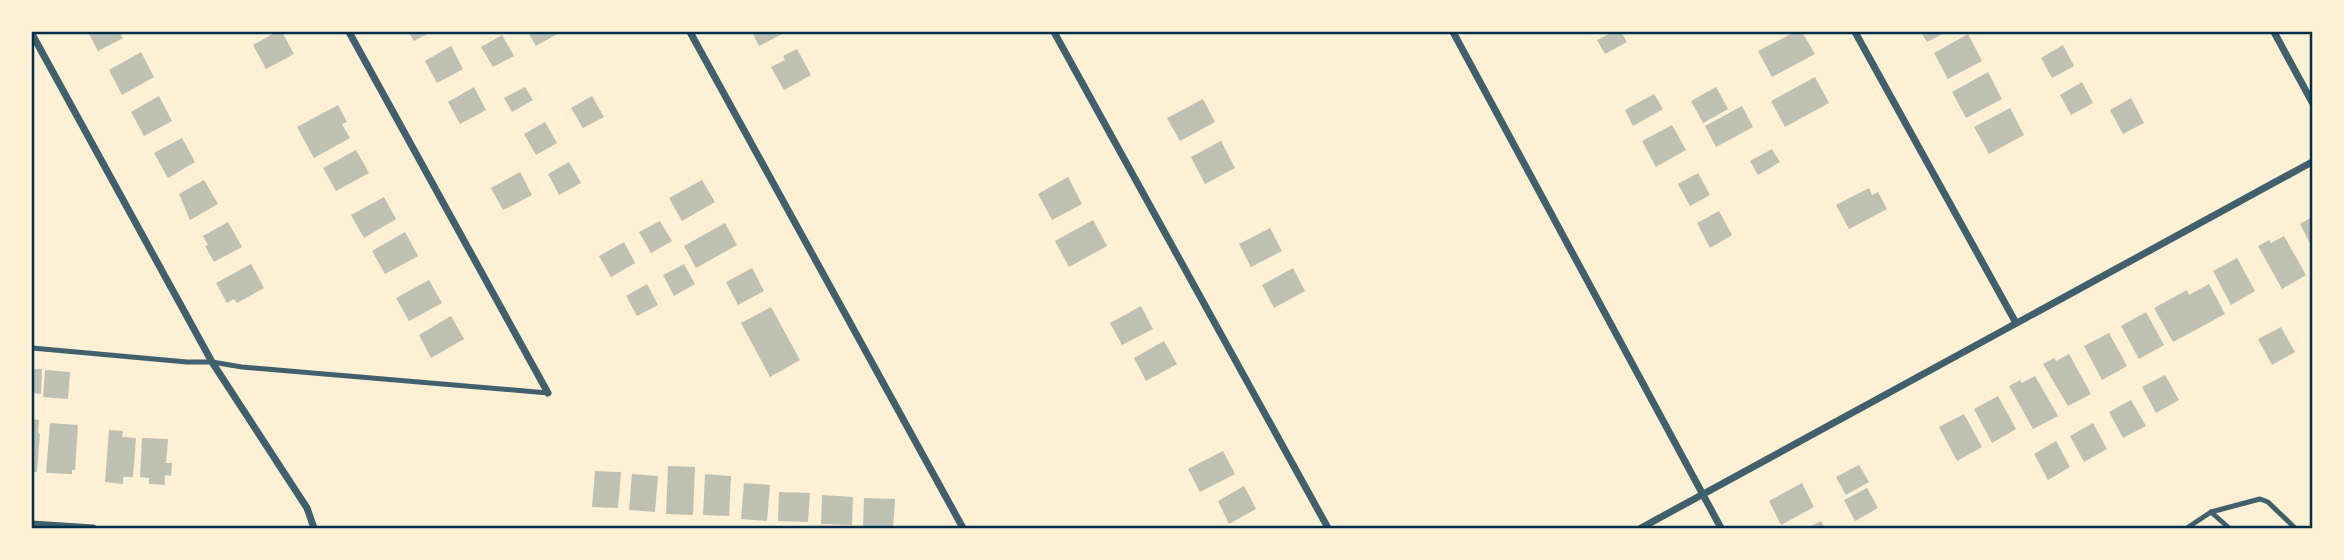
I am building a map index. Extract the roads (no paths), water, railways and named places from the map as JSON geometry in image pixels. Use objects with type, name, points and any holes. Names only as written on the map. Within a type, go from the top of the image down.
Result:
[{"type":"street","points":[[349,32],[548,393]]},
{"type":"street","points":[[690,32],[963,528]]},
{"type":"street","points":[[1054,32],[1328,528]]},
{"type":"street","points":[[1453,32],[1721,528]]},
{"type":"street","points":[[1855,32],[2016,323]]},
{"type":"street","points":[[2274,32],[2312,102]]},
{"type":"street","points":[[32,34],[212,362],[307,508],[314,528]]},
{"type":"street","points":[[1641,528],[2312,162]]},
{"type":"street","points":[[32,524],[93,528]]},
{"type":"lane","points":[[32,348],[548,393]]},
{"type":"lane","points":[[2187,528],[2211,512],[2260,499],[2268,502],[2295,528]]},
{"type":"lane","points":[[2211,512],[2229,528]]}]
